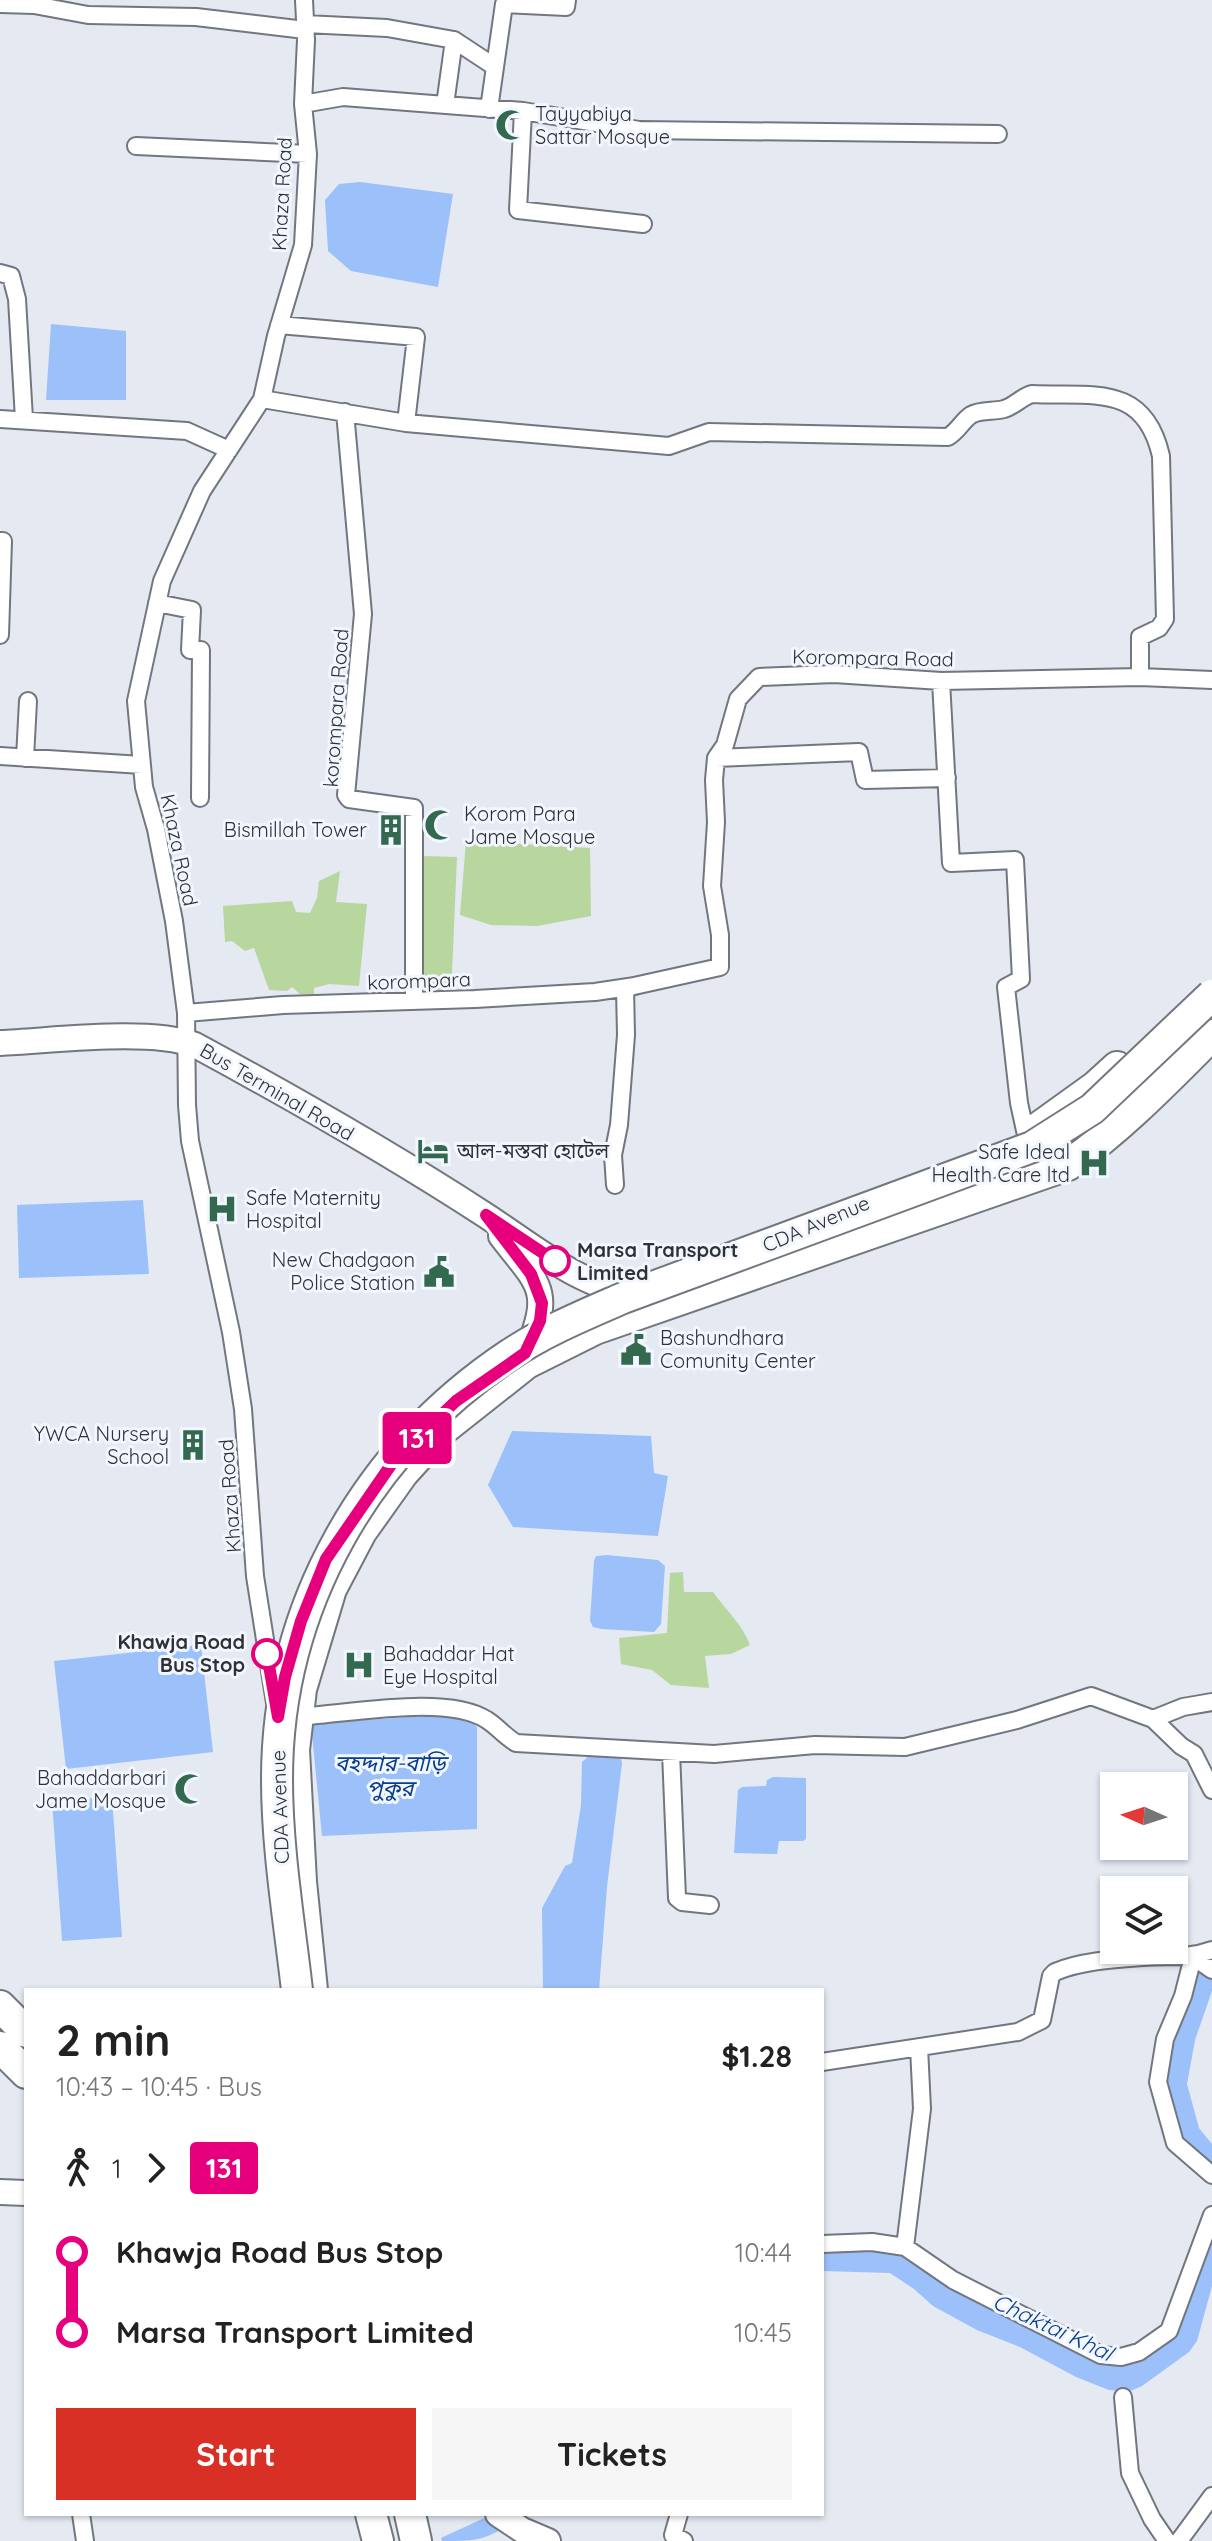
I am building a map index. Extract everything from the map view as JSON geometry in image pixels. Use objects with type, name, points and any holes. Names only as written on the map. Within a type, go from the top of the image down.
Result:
[{"type":"highway","name":"CDA Avenue","points":[[311,1988],[294,1750],[285,1677],[301,1621],[326,1559],[395,1459],[456,1401],[525,1353],[566,1330],[1026,1135],[1095,1087],[1212,978]]},
{"type":"highway","points":[[296,1988],[277,1790],[288,1676],[309,1605],[332,1553],[368,1492],[409,1440],[486,1371],[561,1326],[623,1298],[1032,1147],[1092,1109],[1212,995]]},
{"type":"highway","points":[[311,1988],[289,1776],[298,1682],[325,1594],[344,1553],[375,1505],[430,1439],[496,1381],[563,1339],[960,1190],[1068,1144],[1110,1111],[1212,1015]]},
{"type":"highway","name":"CDA Avenue","points":[[296,1988],[276,1817],[288,1717],[301,1689],[331,1589],[361,1532],[403,1473],[441,1431],[527,1363],[595,1329],[1068,1165],[1127,1119],[1212,1035]]},
{"type":"highway","points":[[0,2006],[24,2030]]},
{"type":"highway","points":[[0,2047],[24,2071]]},
{"type":"highway","points":[[372,2516],[378,2541]]},
{"type":"highway","points":[[380,2516],[386,2541]]},
{"type":"highway","points":[[393,2516],[399,2541]]},
{"type":"highway","points":[[410,2516],[416,2541]]},
{"type":"main road","name":"Bus Terminal Road","points":[[0,1043],[135,1037],[185,1042],[260,1080],[486,1215],[581,1276],[614,1289],[645,1295]]},
{"type":"main road","name":"Bus Terminal Road","points":[[486,1215],[525,1264],[540,1294],[540,1321],[525,1353]]},
{"type":"main road","points":[[0,2192],[24,2193]]},
{"type":"main road","points":[[505,2516],[526,2522],[548,2541]]},
{"type":"street","name":"Khaza Road","points":[[288,1717],[255,1576],[243,1409],[231,1332],[190,1141],[186,1013],[174,921],[156,829],[144,787],[136,701],[162,581],[202,491],[262,399],[279,325],[303,245],[308,154],[303,104],[304,0]]},
{"type":"street","points":[[489,109],[504,4],[566,7],[567,0]]},
{"type":"street","points":[[0,4],[34,2],[88,15],[196,17],[305,27],[387,28],[454,40],[495,67]]},
{"type":"street","points":[[445,105],[454,40]]},
{"type":"street","points":[[303,104],[343,97],[523,111],[639,130],[998,134]]},
{"type":"street","points":[[523,111],[518,210],[643,224]]},
{"type":"street","points":[[136,146],[308,154]]},
{"type":"street","points":[[0,273],[11,276],[17,299],[24,419]]},
{"type":"street","points":[[279,325],[416,337],[406,423]]},
{"type":"street","points":[[262,399],[406,423],[669,446],[709,432],[948,437],[958,431],[968,416],[1006,409],[1032,394],[1110,395],[1132,405],[1146,418],[1157,438],[1161,456],[1165,619],[1159,628],[1140,637],[1140,677]]},
{"type":"street","name":"korompara Road","points":[[345,412],[363,614],[346,795],[349,799],[368,803],[414,808],[414,1000]]},
{"type":"street","points":[[0,419],[187,431],[229,450]]},
{"type":"street","points":[[0,541],[3,541],[0,635]]},
{"type":"street","points":[[157,603],[192,610],[190,650],[201,650],[200,798]]},
{"type":"street","name":"Korompara Road","points":[[625,988],[720,967],[720,935],[712,886],[716,758],[725,745],[738,699],[759,677],[834,674],[941,681],[1140,677],[1206,680]]},
{"type":"street","points":[[941,681],[951,863],[1015,860],[1021,979],[1006,987],[1019,1103],[1026,1135]]},
{"type":"street","points":[[25,758],[28,701]]},
{"type":"street","points":[[716,758],[859,752],[865,780],[947,778]]},
{"type":"street","points":[[0,756],[142,765]]},
{"type":"street","name":"korompara","points":[[186,1013],[283,1005],[475,999],[625,988],[652,982]]},
{"type":"street","points":[[615,1185],[613,1155],[619,1125],[626,1035],[625,988]]},
{"type":"street","points":[[288,1717],[453,1707],[487,1720],[516,1743],[714,1754],[815,1745],[905,1747],[1017,1720],[1091,1696],[1153,1719],[1194,1754],[1212,1790]]},
{"type":"street","points":[[1153,1719],[1183,1707],[1212,1702]]},
{"type":"street","points":[[676,1752],[677,1898],[682,1902],[710,1905]]},
{"type":"street","points":[[824,2062],[1018,2032],[1042,2020],[1051,1976],[1060,1969],[1144,1957],[1204,1959],[1183,1996],[1165,2039],[1158,2082],[1175,2143],[1212,2175]]},
{"type":"street","points":[[905,2247],[922,2109],[919,2047]]},
{"type":"street","points":[[824,2244],[872,2242],[905,2247],[953,2280],[1101,2355],[1121,2357],[1139,2352],[1169,2331],[1212,2215]]},
{"type":"street","points":[[1123,2397],[1130,2473],[1152,2519],[1167,2541]]},
{"type":"street","points":[[1179,2541],[1212,2496]]},
{"type":"street","points":[[81,2516],[85,2541]]},
{"type":"street","points":[[678,2516],[673,2535],[684,2541]]},
{"type":"green space","points":[[466,841],[590,848],[591,916],[537,926],[491,925],[460,915]]},
{"type":"green space","points":[[424,856],[457,857],[451,997],[419,996]]},
{"type":"green space","points":[[340,871],[336,902],[367,904],[359,986],[329,984],[314,988],[314,994],[300,994],[292,987],[287,991],[269,990],[254,948],[245,951],[232,941],[225,942],[223,906],[292,901],[296,912],[310,913],[317,898],[319,881]]},
{"type":"green space","points":[[683,1572],[684,1592],[713,1592],[750,1645],[731,1654],[705,1656],[709,1688],[671,1685],[652,1670],[621,1664],[619,1638],[667,1633],[670,1573]]},
{"type":"water","points":[[360,182],[453,194],[438,287],[351,271],[328,251],[325,200],[339,184]]},
{"type":"water","points":[[51,324],[126,331],[126,400],[46,400]]},
{"type":"water","points":[[143,1200],[149,1274],[19,1278],[17,1205]]},
{"type":"water","points":[[512,1431],[651,1436],[654,1473],[668,1476],[658,1536],[513,1527],[488,1485]]},
{"type":"water","points":[[596,1556],[658,1560],[665,1566],[661,1624],[654,1632],[593,1627],[590,1621],[594,1561]]},
{"type":"water","points":[[201,1645],[213,1752],[66,1769],[54,1661]]},
{"type":"water","name":"বহদ্দার-বাড়ি পুকুর","points":[[462,1713],[477,1727],[477,1829],[322,1836],[311,1724]]},
{"type":"water","points":[[590,1755],[621,1758],[622,1763],[599,1988],[543,1988],[542,1908],[565,1866],[572,1863],[581,1805],[582,1762]]},
{"type":"water","points":[[773,1777],[806,1778],[806,1839],[779,1841],[777,1854],[734,1853],[738,1790],[742,1787],[766,1786],[767,1780]]},
{"type":"water","points":[[112,1797],[122,1937],[62,1941],[52,1801]]},
{"type":"water","points":[[1212,1959],[1212,1991],[1195,2040],[1187,2084],[1199,2128],[1212,2144],[1212,2169],[1179,2140],[1164,2081],[1165,2061],[1193,1983],[1208,1960]]},
{"type":"water","points":[[1212,2230],[1212,2286],[1197,2341],[1189,2352],[1142,2386],[1128,2392],[1109,2390],[1076,2377],[1020,2347],[977,2330],[933,2306],[890,2273],[824,2271],[824,2252],[890,2249],[969,2296],[1104,2365],[1120,2365],[1151,2350]]},
{"type":"water","points":[[489,2516],[520,2516],[486,2537],[442,2541],[441,2538]]},
{"type":"bus line","name":"131","points":[[267,1654],[278,1717],[285,1677],[301,1621],[326,1559],[395,1459],[456,1401],[525,1353],[540,1321],[540,1294],[525,1264],[486,1215],[555,1261]]},
{"type":"place","name":"Tayyabiya Sattar Mosque","points":[[511,125]]},
{"type":"place","name":"Korom Para Jame Mosque","points":[[440,825]]},
{"type":"place","name":"Bismillah Tower","points":[[391,830]]},
{"type":"place","name":"আল-মস্তবা হোটেল","points":[[433,1151]]},
{"type":"place","name":"Safe Ideal Health Care ltd","points":[[1094,1163]]},
{"type":"place","name":"Safe Maternity Hospital","points":[[222,1209]]},
{"type":"place","name":"Marsa Transport Limited","points":[[555,1261]]},
{"type":"place","name":"New Chadgaon Police Station","points":[[439,1272]]},
{"type":"place","name":"Bashundhara Comunity Center","points":[[636,1350]]},
{"type":"place","name":"YWCA Nursery School","points":[[193,1445]]},
{"type":"place","name":"Khawja Road Bus Stop","points":[[267,1654]]},
{"type":"place","name":"Bahaddar Hat Eye Hospital","points":[[359,1665]]},
{"type":"place","name":"Bahaddarbari Jame Mosque","points":[[190,1789]]},
{"type":"water label","name":"Chaktai Khal","points":[[1053,2327]]}]
